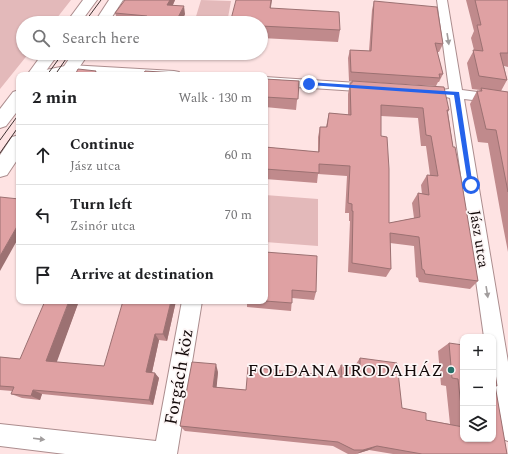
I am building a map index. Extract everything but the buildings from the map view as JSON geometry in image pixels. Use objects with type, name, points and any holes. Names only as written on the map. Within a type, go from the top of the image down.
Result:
[{"type":"main road","points":[[78,16],[90,0]]},
{"type":"main road","points":[[106,16],[116,0]]},
{"type":"main road","points":[[37,72],[46,60]]},
{"type":"main road","points":[[68,72],[76,60]]},
{"type":"main road","points":[[0,122],[16,100]]},
{"type":"main road","points":[[0,170],[16,146]]},
{"type":"street","name":"Jász utca","points":[[442,0],[508,430]]},
{"type":"street","points":[[268,81],[388,89]]},
{"type":"street","points":[[434,92],[457,93],[508,100]]},
{"type":"street","name":"Forgách köz","points":[[165,454],[191,304]]},
{"type":"street","points":[[0,435],[165,454]]},
{"type":"shaded area","points":[[0,0],[71,0],[58,16],[16,16],[16,60],[23,60],[0,89]]},
{"type":"shaded area","points":[[201,0],[231,1],[228,16],[196,16]]},
{"type":"shaded area","points":[[268,195],[318,199],[318,246],[268,242]]},
{"type":"tram line","points":[[89,16],[101,0]]},
{"type":"tram line","points":[[49,72],[58,60]]},
{"type":"tram line","points":[[57,72],[65,60]]},
{"type":"tram line","points":[[0,140],[16,118]]},
{"type":"tram line","points":[[0,153],[16,130]]},
{"type":"place","name":"FOLDANA IRODAHÁZ","points":[[451,370]]},
{"type":"route","points":[[309,84],[457,93],[471,185]]}]
